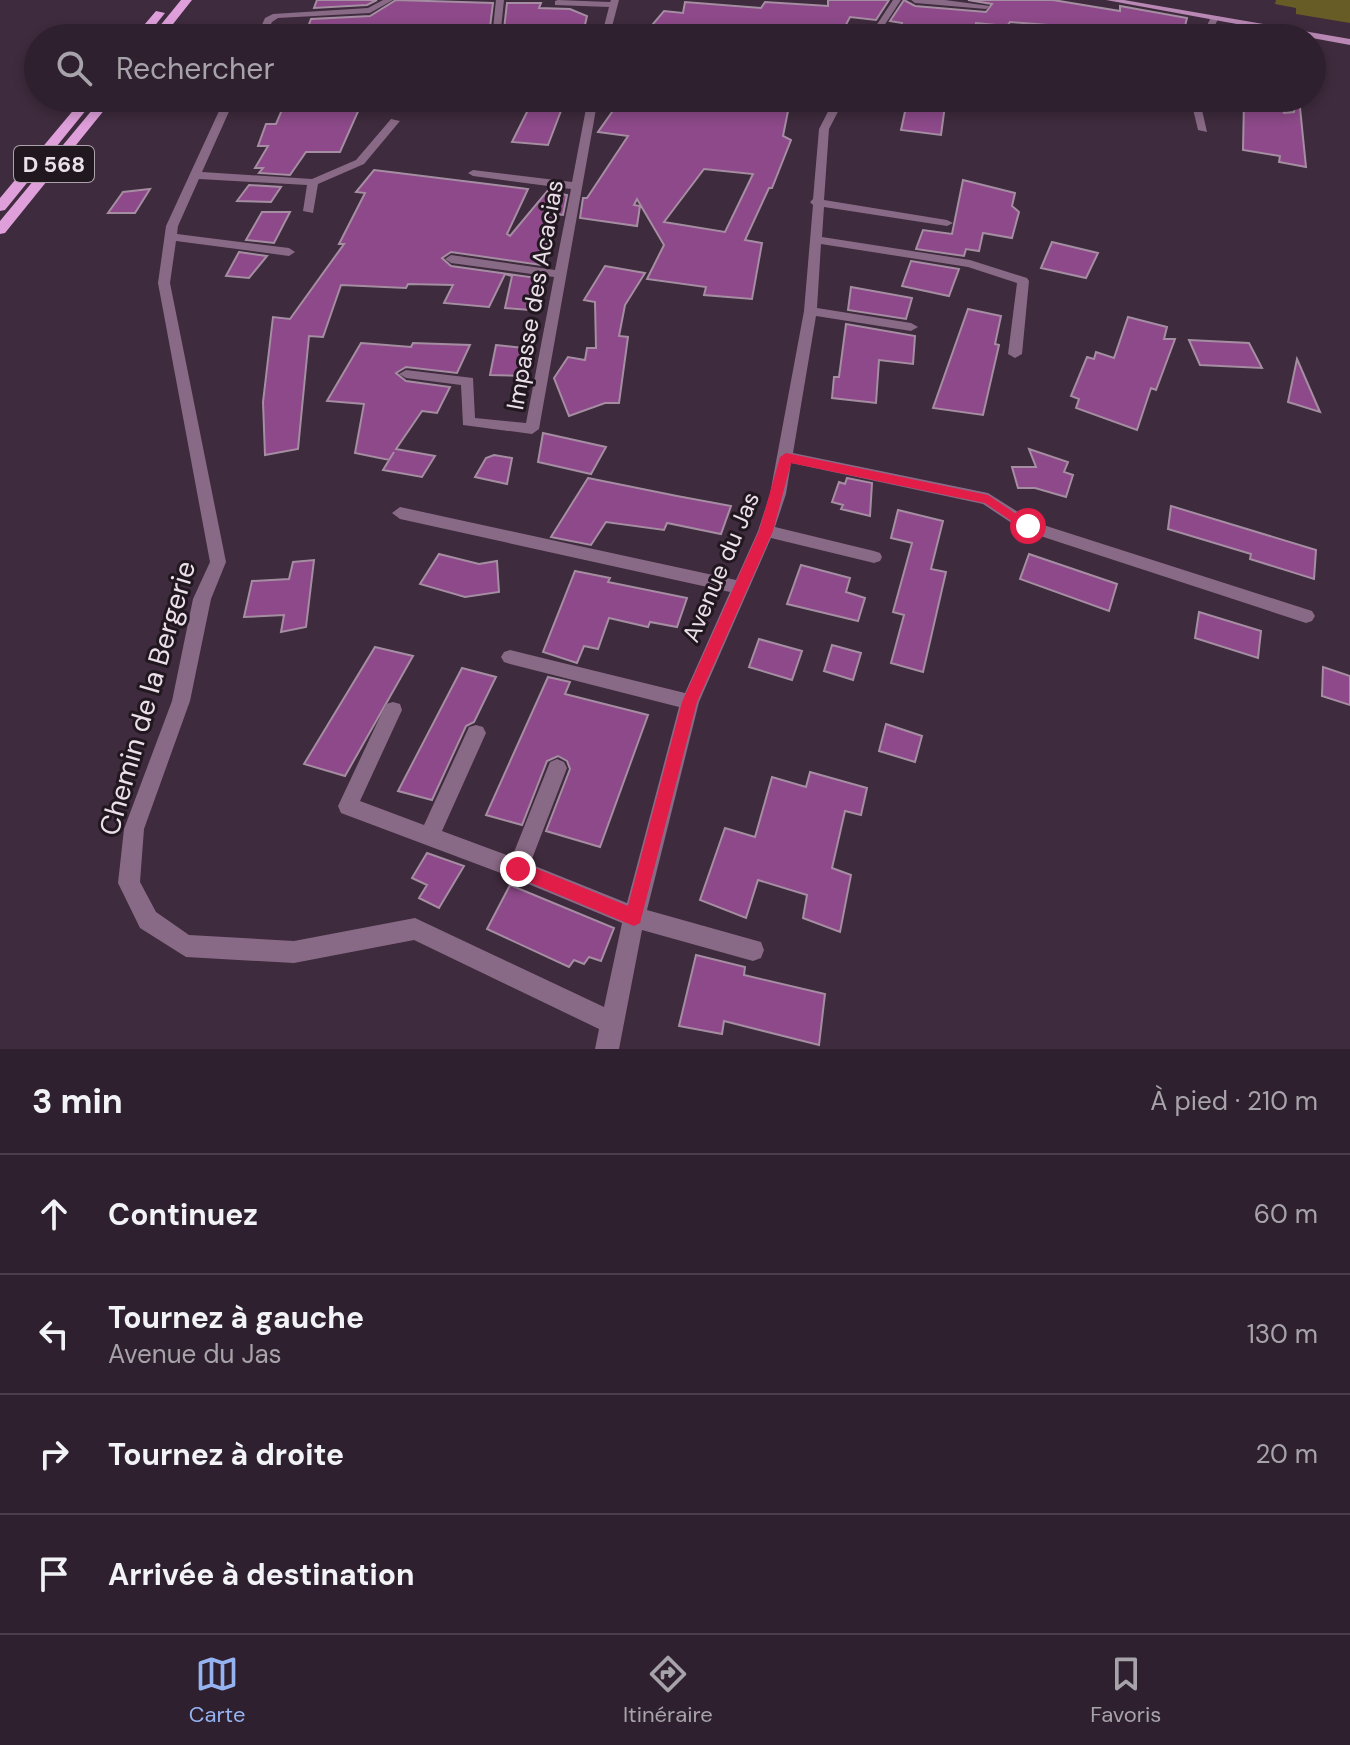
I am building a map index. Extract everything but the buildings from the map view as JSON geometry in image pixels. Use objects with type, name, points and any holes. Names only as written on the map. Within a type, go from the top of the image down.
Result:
[{"type":"main road","points":[[150,24],[170,0]]},
{"type":"main road","points":[[167,24],[187,0]]},
{"type":"main road","name":"D 568","points":[[0,207],[78,112]]},
{"type":"main road","name":"D 568","points":[[0,230],[97,112]]},
{"type":"street","points":[[266,24],[276,16],[370,10],[389,0]]},
{"type":"street","points":[[497,24],[500,0]]},
{"type":"street","points":[[881,24],[897,0]]},
{"type":"street","points":[[915,0],[986,6]]},
{"type":"street","points":[[1110,0],[1237,24]]},
{"type":"street","points":[[558,3],[614,3],[609,24]]},
{"type":"street","points":[[1212,24],[1214,19]]},
{"type":"street","points":[[1326,39],[1350,42]]},
{"type":"street","name":"Chemin de la Bergerie","points":[[223,112],[170,237],[164,283],[218,562],[202,599],[181,701],[134,829],[129,883],[148,920],[186,946],[294,952],[415,929],[612,1023]]},
{"type":"street","name":"Impasse des Acacias","points":[[406,374],[468,381],[468,422],[532,429],[590,112]]},
{"type":"street","name":"Avenue du Jas","points":[[607,1049],[634,917],[690,702],[766,531],[786,457],[810,311],[824,129],[833,112]]},
{"type":"street","points":[[1199,112],[1203,130]]},
{"type":"street","points":[[194,175],[313,182],[360,162],[395,121]]},
{"type":"street","points":[[473,173],[577,186]]},
{"type":"street","points":[[309,211],[313,182]]},
{"type":"street","points":[[816,202],[947,223]]},
{"type":"street","points":[[170,237],[289,252]]},
{"type":"street","points":[[814,239],[970,264],[1023,281],[1015,354]]},
{"type":"street","points":[[451,259],[561,274]]},
{"type":"street","points":[[810,311],[911,327]]},
{"type":"street","points":[[786,457],[988,499],[1028,526],[1306,616]]},
{"type":"street","points":[[400,513],[741,588]]},
{"type":"street","points":[[766,531],[874,557]]},
{"type":"street","points":[[510,657],[690,702]]},
{"type":"street","points":[[393,710],[348,806],[518,869],[634,917],[753,950]]},
{"type":"street","points":[[429,836],[476,733]]},
{"type":"street","points":[[518,869],[557,768]]},
{"type":"shaded area","points":[[1276,0],[1350,0],[1350,23],[1296,14],[1296,8],[1275,4]]},
{"type":"route","points":[[518,869],[634,917],[675,750],[690,702],[766,531],[786,457],[988,499],[1028,526]]}]
